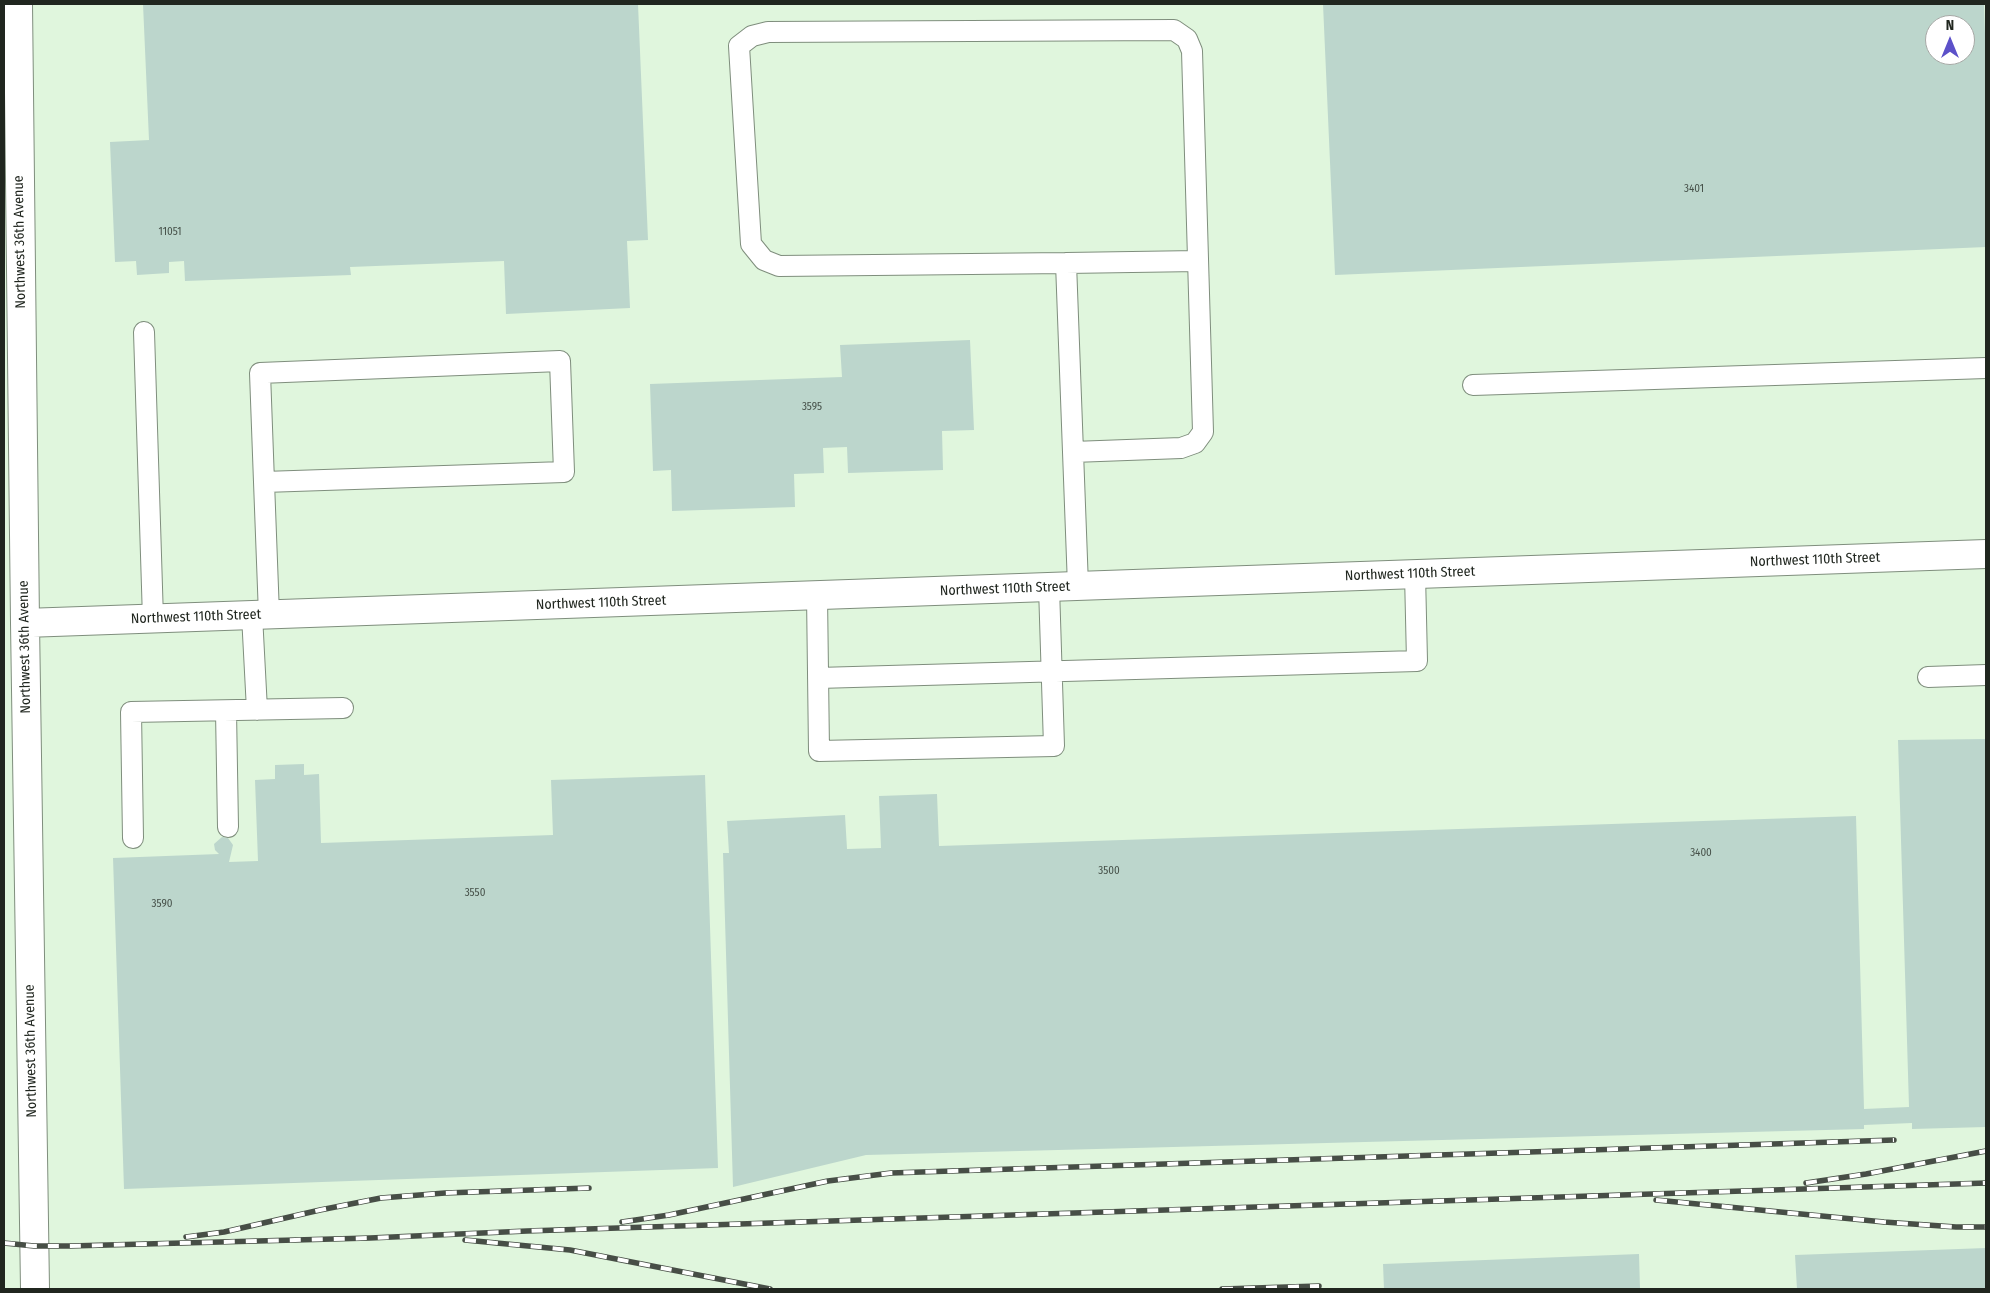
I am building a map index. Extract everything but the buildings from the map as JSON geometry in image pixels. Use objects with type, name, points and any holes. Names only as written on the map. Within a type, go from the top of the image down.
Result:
[{"type":"street","name":"Northwest 36th Avenue","points":[[13,16],[12,287],[24,623],[35,1289]]},
{"type":"street","name":"Northwest 110th Street","points":[[24,623],[1986,554]]},
{"type":"lane","points":[[1074,452],[1180,448],[1195,443],[1203,432],[1192,51],[1187,39],[1174,30],[768,32],[752,36],[739,46],[751,244],[764,260],[779,266],[1198,261]]},
{"type":"lane","points":[[1066,263],[1078,586]]},
{"type":"lane","points":[[144,332],[153,619]]},
{"type":"lane","points":[[257,710],[264,482],[260,373],[560,361],[564,472],[264,482]]},
{"type":"lane","points":[[1473,385],[1986,368]]},
{"type":"lane","points":[[818,678],[1417,661],[1415,574]]},
{"type":"lane","points":[[817,595],[819,751],[1054,746],[1049,587]]},
{"type":"lane","points":[[1928,677],[1986,675]]},
{"type":"lane","points":[[133,838],[131,712],[343,708]]},
{"type":"lane","points":[[226,711],[228,827]]},
{"type":"shaded area","points":[[4,4],[1986,4],[1986,1289],[4,1289]]},
{"type":"railway","points":[[622,1222],[669,1215],[828,1181],[891,1173],[1894,1140]]},
{"type":"railway","points":[[1806,1183],[1866,1174],[1986,1151]]},
{"type":"railway","points":[[4,1243],[34,1246],[70,1246],[370,1238],[527,1231],[1986,1183]]},
{"type":"railway","points":[[186,1237],[224,1232],[381,1198],[445,1193],[589,1188]]},
{"type":"railway","points":[[1656,1200],[1884,1222],[1986,1227]]},
{"type":"railway","points":[[465,1240],[570,1250],[770,1289]]},
{"type":"railway","points":[[1222,1289],[1319,1286]]}]
